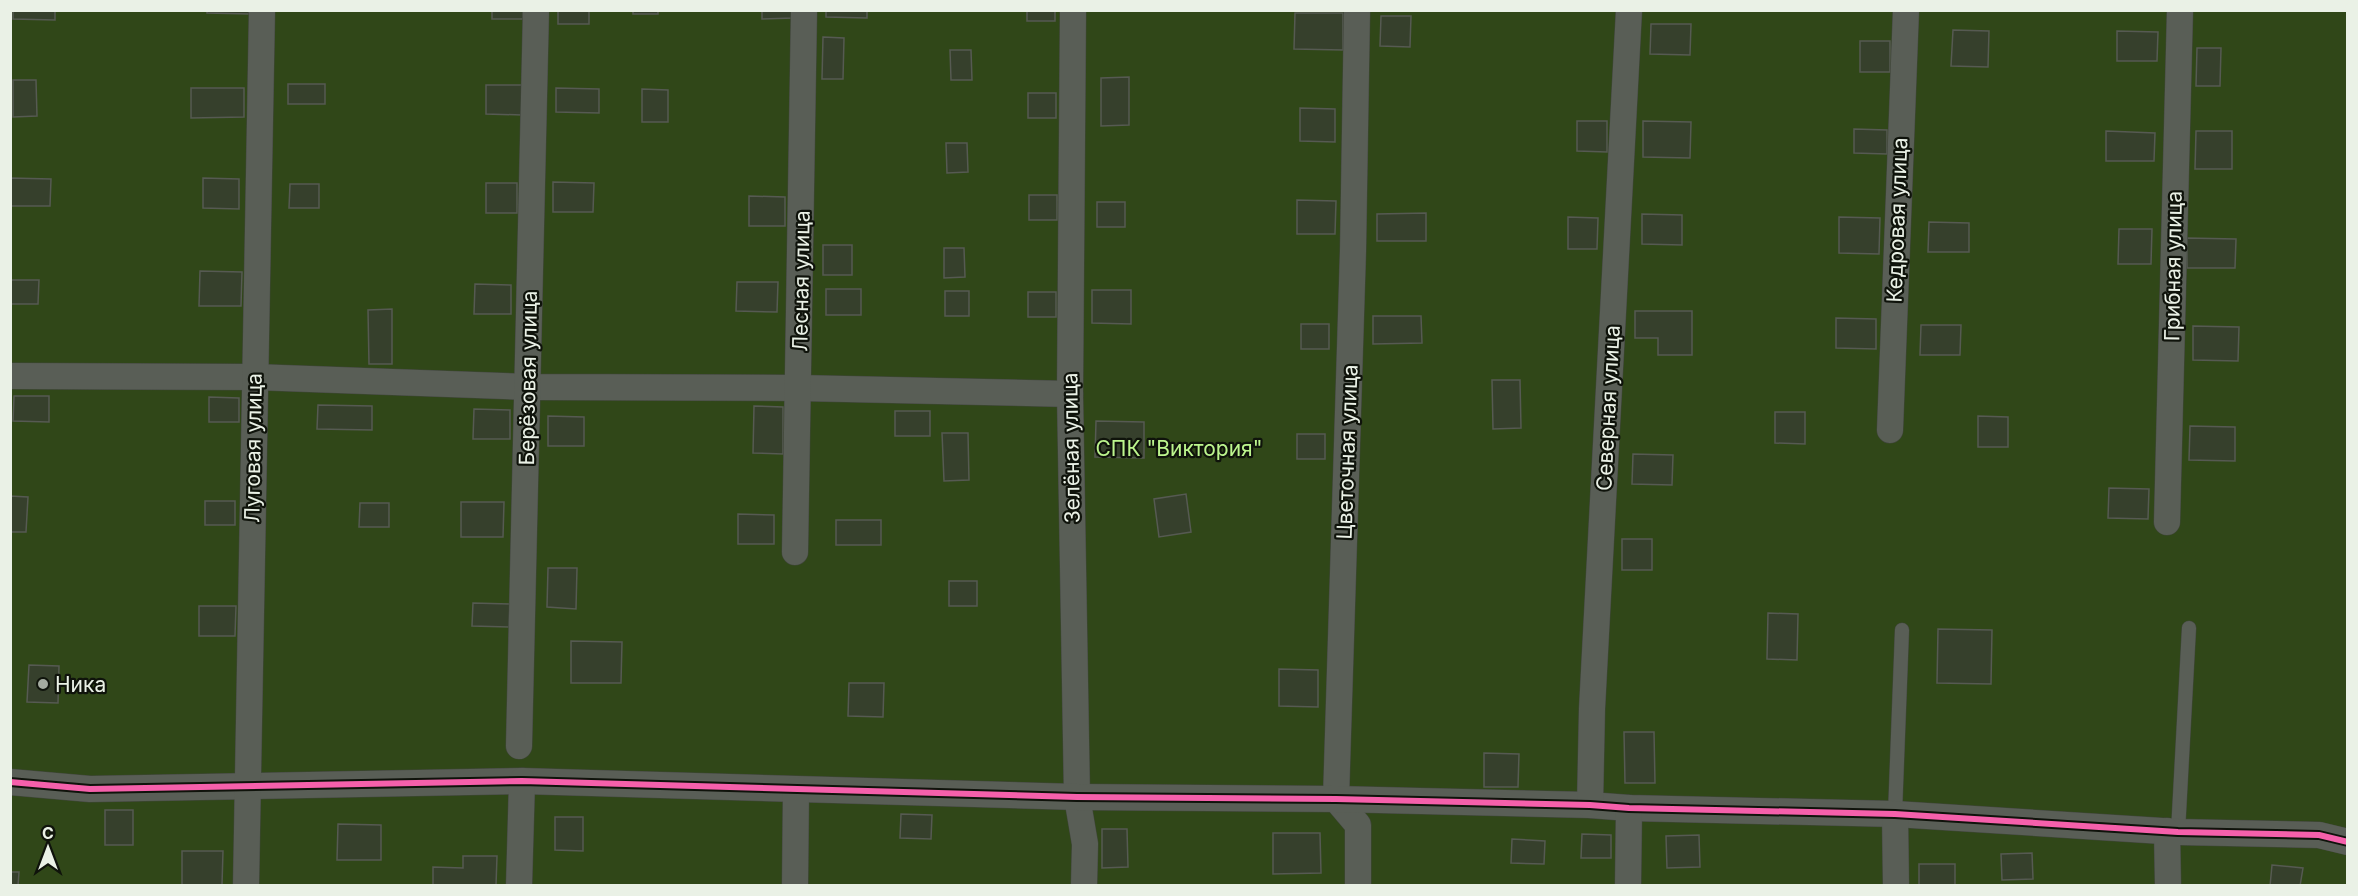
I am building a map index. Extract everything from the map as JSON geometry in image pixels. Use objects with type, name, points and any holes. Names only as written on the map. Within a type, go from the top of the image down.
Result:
[{"type":"street","name":"Луговая улица","points":[[246,885],[262,10]]},
{"type":"street","name":"Берёзовая улица","points":[[519,746],[536,10]]},
{"type":"street","name":"Лесная улица","points":[[795,552],[804,10]]},
{"type":"street","name":"Зелёная улица","points":[[1073,10],[1070,394],[1077,798],[1085,844],[1084,885]]},
{"type":"street","name":"Цветочная улица","points":[[1336,799],[1353,263],[1357,10]]},
{"type":"street","name":"Северная улица","points":[[1590,805],[1592,709],[1629,10]]},
{"type":"street","name":"Кедровая улица","points":[[1890,430],[1906,10]]},
{"type":"street","name":"Грибная улица","points":[[2167,522],[2180,10]]},
{"type":"street","points":[[10,376],[254,376],[529,387],[799,388],[1070,394]]},
{"type":"street","points":[[519,885],[522,781]]},
{"type":"street","points":[[10,782],[90,789],[522,781],[1077,798],[1336,799],[1590,805],[1629,808],[1895,814],[2173,832],[2319,834],[2348,842]]},
{"type":"street","points":[[795,885],[796,790]]},
{"type":"street","points":[[1336,799],[1358,825],[1358,885]]},
{"type":"street","points":[[1628,885],[1629,808]]},
{"type":"street","points":[[1895,814],[1896,885]]},
{"type":"street","points":[[2168,885],[2173,832]]},
{"type":"lane","points":[[2173,832],[2189,628]]},
{"type":"lane","points":[[1895,814],[1902,630]]},
{"type":"green space","name":"СПК \"Виктория\"","points":[[10,11],[2347,11],[2347,885],[11,885]]},
{"type":"building","points":[[13,10],[55,10],[55,20],[13,19]]},
{"type":"building","points":[[207,10],[249,10],[249,14],[207,13]]},
{"type":"building","points":[[492,10],[523,10],[523,19],[492,19]]},
{"type":"building","points":[[558,10],[589,10],[589,24],[558,24]]},
{"type":"building","points":[[633,10],[658,10],[658,14],[633,14]]},
{"type":"building","points":[[762,10],[792,10],[793,18],[762,19]]},
{"type":"building","points":[[826,10],[867,10],[867,18],[826,17]]},
{"type":"building","points":[[1027,10],[1055,10],[1055,21],[1027,21]]},
{"type":"building","points":[[1295,13],[1343,13],[1343,50],[1294,49]]},
{"type":"building","points":[[1381,16],[1411,16],[1410,47],[1380,46]]},
{"type":"building","points":[[1651,24],[1691,24],[1690,55],[1650,54]]},
{"type":"building","points":[[1953,30],[1989,31],[1988,67],[1951,66]]},
{"type":"building","points":[[2117,31],[2158,32],[2157,61],[2117,61]]},
{"type":"building","points":[[823,37],[844,38],[843,79],[822,79]]},
{"type":"building","points":[[1860,41],[1890,41],[1890,72],[1860,72]]},
{"type":"building","points":[[2197,48],[2221,48],[2220,86],[2196,86]]},
{"type":"building","points":[[950,50],[971,50],[972,80],[951,80]]},
{"type":"building","points":[[1129,77],[1129,125],[1101,126],[1101,78]]},
{"type":"building","points":[[13,80],[36,80],[37,116],[13,117]]},
{"type":"building","points":[[288,84],[325,84],[325,104],[288,104]]},
{"type":"building","points":[[486,85],[522,85],[522,115],[486,114]]},
{"type":"building","points":[[191,88],[244,88],[244,117],[191,118]]},
{"type":"building","points":[[556,88],[599,89],[599,113],[556,112]]},
{"type":"building","points":[[642,89],[668,90],[668,122],[642,122]]},
{"type":"building","points":[[1028,93],[1056,93],[1056,118],[1028,118]]},
{"type":"building","points":[[1300,108],[1335,109],[1335,142],[1300,141]]},
{"type":"building","points":[[1577,121],[1607,121],[1607,152],[1577,151]]},
{"type":"building","points":[[1643,121],[1691,122],[1690,158],[1643,157]]},
{"type":"building","points":[[1854,129],[1887,130],[1887,154],[1854,153]]},
{"type":"building","points":[[2106,131],[2155,133],[2154,161],[2106,161]]},
{"type":"building","points":[[2196,131],[2232,131],[2232,169],[2195,169]]},
{"type":"building","points":[[946,143],[967,143],[968,172],[947,173]]},
{"type":"building","points":[[10,178],[51,179],[50,206],[10,206]]},
{"type":"building","points":[[203,178],[239,179],[239,209],[203,208]]},
{"type":"building","points":[[553,182],[594,183],[593,212],[553,212]]},
{"type":"building","points":[[486,183],[517,183],[517,213],[486,213]]},
{"type":"building","points":[[290,184],[319,184],[319,208],[289,208]]},
{"type":"building","points":[[1029,195],[1057,195],[1057,220],[1029,220]]},
{"type":"building","points":[[749,196],[785,197],[785,226],[749,226]]},
{"type":"building","points":[[1297,200],[1336,201],[1335,234],[1297,234]]},
{"type":"building","points":[[1097,202],[1125,202],[1125,227],[1097,227]]},
{"type":"building","points":[[1426,213],[1426,241],[1377,241],[1377,214]]},
{"type":"building","points":[[1642,214],[1682,215],[1682,245],[1642,244]]},
{"type":"building","points":[[1568,217],[1598,218],[1597,249],[1568,249]]},
{"type":"building","points":[[1839,217],[1880,218],[1879,254],[1839,253]]},
{"type":"building","points":[[1929,222],[1969,223],[1969,252],[1928,252]]},
{"type":"building","points":[[2119,229],[2152,229],[2151,264],[2118,264]]},
{"type":"building","points":[[2187,238],[2236,239],[2235,268],[2187,268]]},
{"type":"building","points":[[823,245],[852,245],[852,275],[823,275]]},
{"type":"building","points":[[944,248],[964,248],[965,277],[944,278]]},
{"type":"building","points":[[200,271],[242,272],[241,306],[199,306]]},
{"type":"building","points":[[10,280],[39,280],[38,304],[10,304]]},
{"type":"building","points":[[737,282],[778,282],[777,312],[736,311]]},
{"type":"building","points":[[475,284],[511,285],[511,314],[474,314]]},
{"type":"building","points":[[826,289],[861,289],[861,315],[826,315]]},
{"type":"building","points":[[1092,290],[1131,290],[1131,324],[1092,323]]},
{"type":"building","points":[[945,291],[969,291],[969,316],[945,316]]},
{"type":"building","points":[[1028,292],[1056,292],[1056,317],[1028,317]]},
{"type":"building","points":[[392,309],[392,364],[369,364],[368,310]]},
{"type":"building","points":[[1635,311],[1692,311],[1692,355],[1658,355],[1658,338],[1635,338]]},
{"type":"building","points":[[1373,316],[1421,316],[1422,343],[1373,344]]},
{"type":"building","points":[[1836,318],[1876,319],[1876,349],[1836,348]]},
{"type":"building","points":[[1301,324],[1329,324],[1329,349],[1301,349]]},
{"type":"building","points":[[1921,325],[1961,325],[1960,355],[1920,355]]},
{"type":"building","points":[[2193,326],[2239,327],[2238,361],[2193,360]]},
{"type":"building","points":[[1492,380],[1520,380],[1521,428],[1493,429]]},
{"type":"building","points":[[14,396],[49,396],[49,422],[13,421]]},
{"type":"building","points":[[209,397],[239,398],[239,422],[209,422]]},
{"type":"building","points":[[318,405],[372,406],[372,430],[317,429]]},
{"type":"building","points":[[754,406],[783,407],[783,454],[753,453]]},
{"type":"building","points":[[474,409],[510,410],[510,439],[473,439]]},
{"type":"building","points":[[895,411],[930,411],[930,436],[895,436]]},
{"type":"building","points":[[1775,412],[1805,412],[1805,444],[1775,443]]},
{"type":"building","points":[[548,416],[584,417],[584,446],[548,446]]},
{"type":"building","points":[[1978,416],[2008,417],[2008,447],[1978,447]]},
{"type":"building","points":[[1096,421],[1144,422],[1144,458],[1095,457]]},
{"type":"building","points":[[2190,426],[2235,427],[2235,461],[2189,460]]},
{"type":"building","points":[[942,433],[968,433],[969,480],[944,481]]},
{"type":"building","points":[[1297,434],[1325,434],[1325,459],[1297,459]]},
{"type":"building","points":[[1633,454],[1673,455],[1672,485],[1632,484]]},
{"type":"building","points":[[2109,488],[2149,489],[2148,519],[2108,518]]},
{"type":"building","points":[[1186,494],[1191,532],[1159,537],[1154,499]]},
{"type":"building","points":[[10,496],[28,497],[26,532],[10,532]]},
{"type":"building","points":[[205,501],[235,501],[235,525],[205,525]]},
{"type":"building","points":[[461,502],[504,502],[503,537],[461,537]]},
{"type":"building","points":[[360,503],[389,503],[389,527],[359,527]]},
{"type":"building","points":[[738,514],[774,515],[774,544],[738,544]]},
{"type":"building","points":[[836,520],[881,520],[881,545],[836,545]]},
{"type":"building","points":[[1622,539],[1652,539],[1652,570],[1622,570]]},
{"type":"building","points":[[548,568],[577,568],[576,609],[547,607]]},
{"type":"building","points":[[949,581],[977,581],[977,606],[949,606]]},
{"type":"building","points":[[473,603],[510,604],[509,627],[472,626]]},
{"type":"building","points":[[199,606],[236,606],[235,636],[199,636]]},
{"type":"building","points":[[1768,613],[1798,614],[1797,660],[1767,659]]},
{"type":"building","points":[[1938,629],[1992,630],[1991,684],[1937,683]]},
{"type":"building","points":[[571,641],[622,642],[621,683],[571,683]]},
{"type":"building","name":"Ника","points":[[29,665],[59,666],[58,703],[27,702]]},
{"type":"building","points":[[1279,669],[1318,670],[1318,707],[1279,706]]},
{"type":"building","points":[[849,683],[884,683],[883,717],[848,716]]},
{"type":"building","points":[[1624,732],[1654,732],[1655,783],[1625,783]]},
{"type":"building","points":[[1484,753],[1519,754],[1518,787],[1484,787]]},
{"type":"building","points":[[105,810],[133,810],[133,845],[105,845]]},
{"type":"building","points":[[901,814],[932,815],[931,839],[900,838]]},
{"type":"building","points":[[555,817],[583,817],[583,851],[555,850]]},
{"type":"building","points":[[338,824],[381,825],[381,860],[337,860]]},
{"type":"building","points":[[1102,829],[1127,829],[1128,867],[1102,868]]},
{"type":"building","points":[[1273,833],[1320,833],[1321,873],[1273,874]]},
{"type":"building","points":[[1582,834],[1611,835],[1611,858],[1581,858]]},
{"type":"building","points":[[1699,835],[1700,867],[1667,868],[1666,836]]},
{"type":"building","points":[[1512,839],[1545,841],[1544,864],[1511,863]]},
{"type":"building","points":[[182,851],[223,851],[222,885],[182,885]]},
{"type":"building","points":[[2032,853],[2033,879],[2002,880],[2001,854]]},
{"type":"building","points":[[463,856],[497,856],[496,886],[433,886],[433,867],[463,868]]},
{"type":"building","points":[[1919,864],[1955,864],[1955,886],[1919,886]]},
{"type":"building","points":[[2272,865],[2303,868],[2300,886],[2270,886]]},
{"type":"building","points":[[10,872],[19,872],[18,886],[10,886]]},
{"type":"cycle path","points":[[10,782],[90,789],[522,781],[1077,797],[1336,799],[1590,805],[1629,808],[1895,814],[2178,832],[2319,835],[2348,842]]},
{"type":"place","name":"Ника","points":[[43,684]]}]
